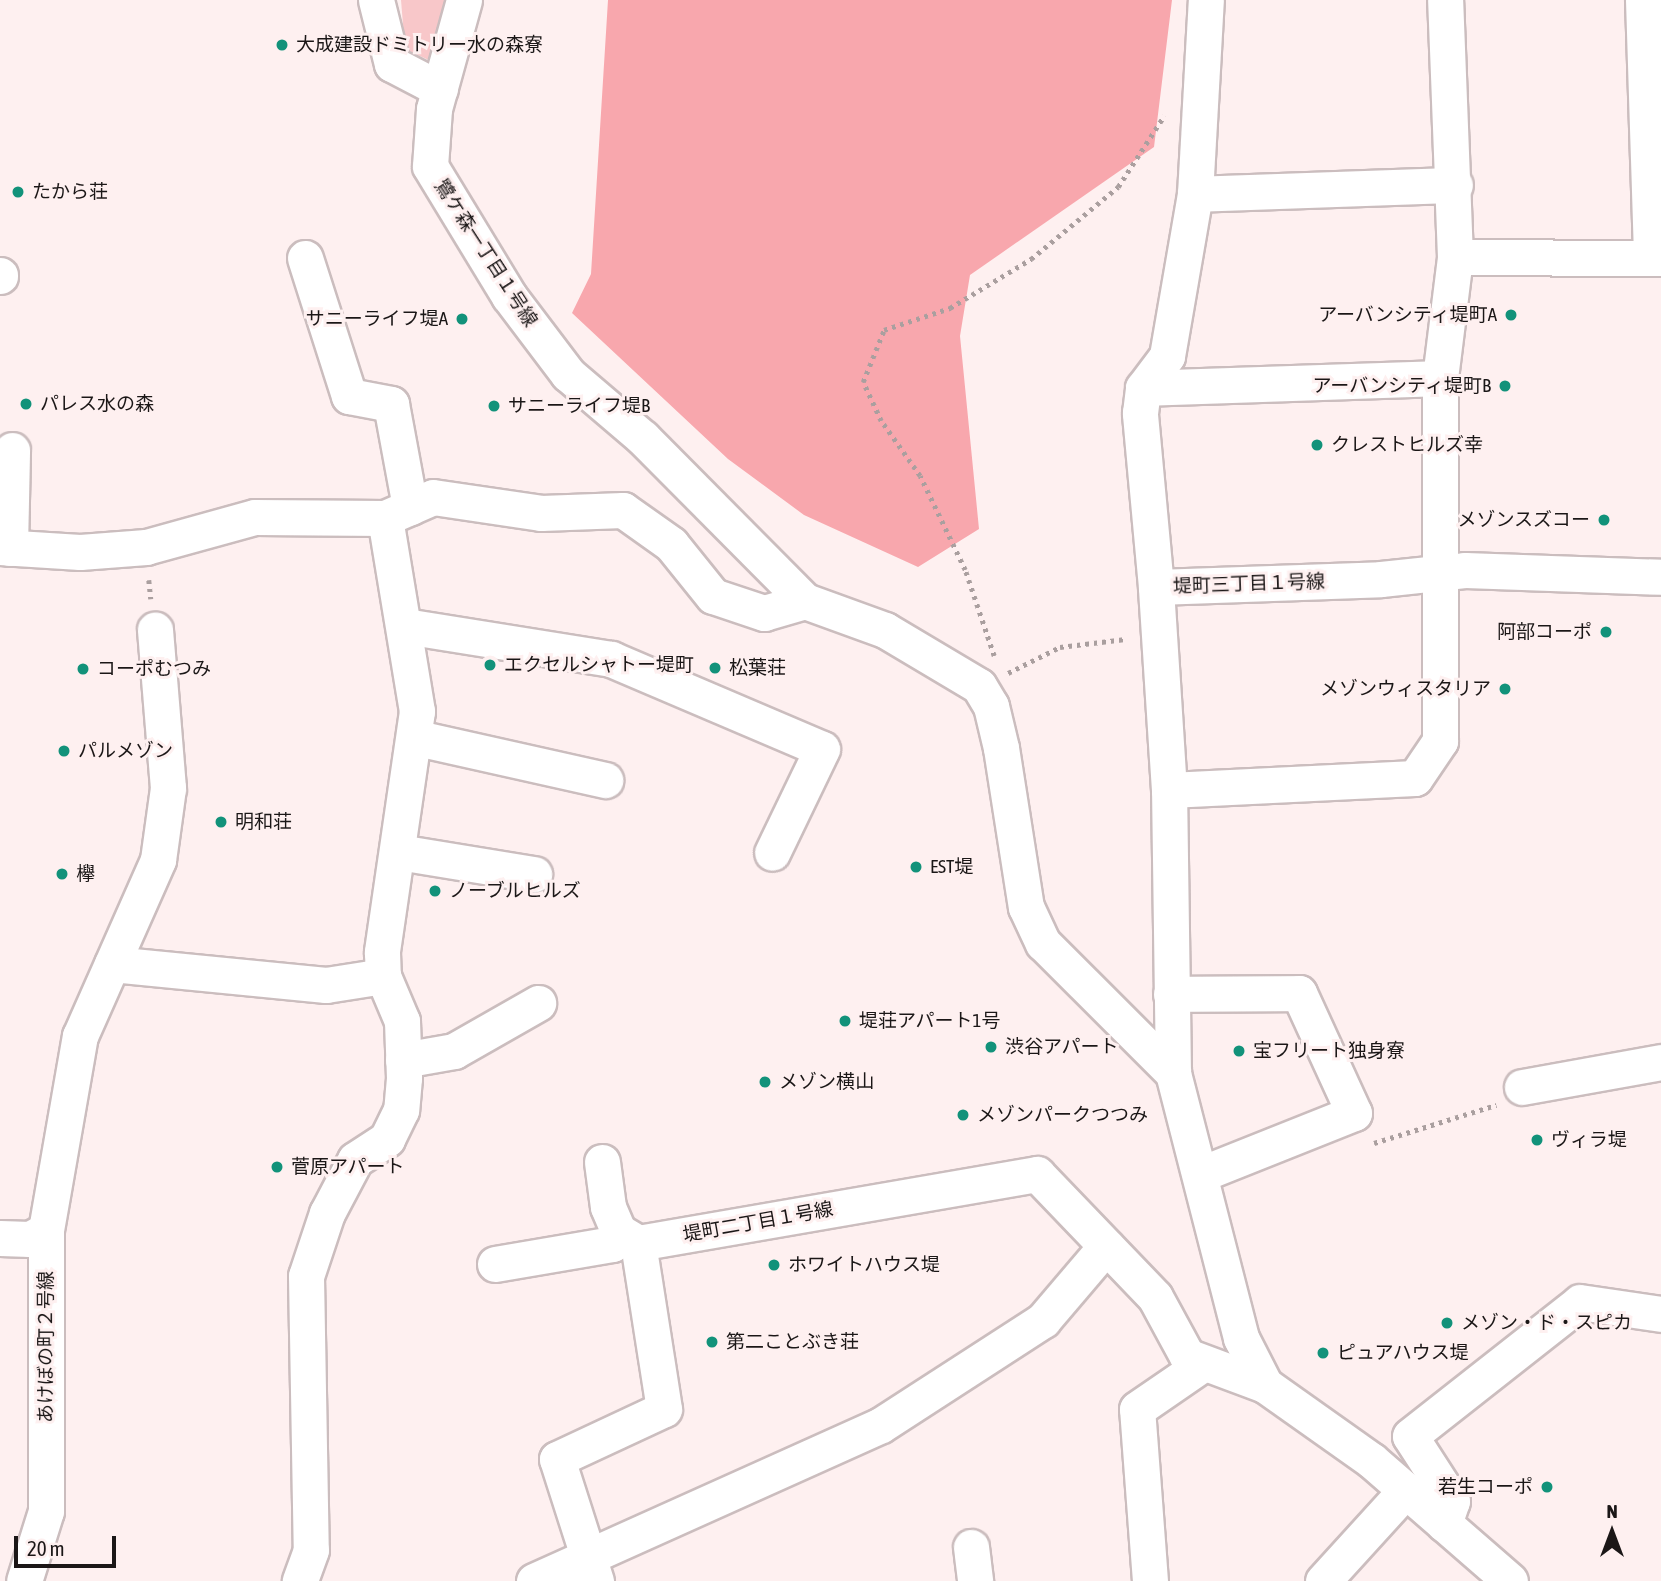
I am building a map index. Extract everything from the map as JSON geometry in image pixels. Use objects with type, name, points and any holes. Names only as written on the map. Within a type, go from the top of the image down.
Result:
[{"type":"street","points":[[376,0],[392,64],[440,89]]},
{"type":"street","name":"鷺ケ森一丁目１号線","points":[[464,0],[440,89],[430,166],[509,296],[568,374],[643,438],[805,601]]},
{"type":"street","points":[[1156,587],[1143,388],[1167,356],[1195,194],[1206,0]]},
{"type":"street","points":[[1169,790],[1415,778],[1440,741],[1437,573],[1440,378],[1455,257],[1455,186],[1445,0]]},
{"type":"street","points":[[1455,257],[1656,258],[1643,0]]},
{"type":"street","points":[[1195,194],[1455,186]]},
{"type":"street","points":[[300,1581],[311,1550],[306,1276],[327,1213],[355,1160],[387,1139],[401,1110],[402,1021],[383,976],[398,852],[417,738],[405,626],[391,404],[349,396],[305,258]]},
{"type":"street","points":[[1143,388],[1440,378]]},
{"type":"street","points":[[12,450],[5,548],[146,547],[255,517],[397,513],[432,497],[541,513],[623,510],[671,544],[713,596],[764,613],[805,601],[885,630],[979,686],[992,706],[1001,748],[1026,907],[1043,943],[1172,1073],[1203,1172],[1241,1338],[1265,1385]]},
{"type":"street","name":"堤町三丁目１号線","points":[[1172,1073],[1169,790],[1157,636],[1156,587],[1437,573],[1661,576]]},
{"type":"street","points":[[405,626],[611,659],[822,749],[772,853]]},
{"type":"street","name":"あけぼの町２号線","points":[[24,1581],[46,1511],[46,1230],[80,1036],[158,860],[168,788],[155,630]]},
{"type":"street","points":[[417,738],[605,780]]},
{"type":"street","points":[[398,852],[534,874]]},
{"type":"street","points":[[111,964],[326,985],[383,976]]},
{"type":"street","points":[[1171,994],[1299,993],[1354,1113],[1203,1172]]},
{"type":"street","points":[[403,1060],[454,1051],[538,1003]]},
{"type":"street","points":[[1522,1087],[1661,1062]]},
{"type":"street","points":[[593,1569],[556,1459],[664,1409],[628,1237],[608,1207],[603,1163]]},
{"type":"street","name":"堤町二丁目１号線","points":[[628,1237],[1037,1174],[1155,1297],[1187,1356],[1201,1365]]},
{"type":"street","points":[[0,1238],[30,1239],[46,1230]]},
{"type":"street","points":[[495,1264],[612,1244],[628,1237]]},
{"type":"street","points":[[534,1581],[593,1569],[881,1425],[1043,1320],[1106,1246]]},
{"type":"street","points":[[1444,1524],[1452,1501],[1410,1436],[1580,1303],[1661,1314]]},
{"type":"street","points":[[1150,1581],[1137,1409],[1201,1365],[1265,1385],[1371,1460],[1404,1492],[1510,1581]]},
{"type":"street","points":[[1323,1581],[1404,1492]]},
{"type":"path","points":[[1157,636],[1060,647],[1002,676],[959,558],[863,382],[884,330],[950,308],[1031,259],[1118,187],[1166,112]]},
{"type":"path","points":[[146,547],[155,630]]},
{"type":"path","points":[[1418,1129],[1506,1102],[1522,1087]]},
{"type":"shaded area","points":[[401,0],[449,0],[435,63],[405,49]]},
{"type":"shaded area","points":[[608,0],[1172,0],[1154,147],[970,275],[960,336],[979,529],[918,567],[804,515],[728,459],[572,313],[591,274]]},
{"type":"place","name":"大成建設ドミトリー水の森寮","points":[[282,45]]},
{"type":"place","name":"たから荘","points":[[18,192]]},
{"type":"place","name":"アーバンシティ堤町A","points":[[1511,315]]},
{"type":"place","name":"サニーライフ堤A","points":[[462,319]]},
{"type":"place","name":"アーバンシティ堤町B","points":[[1505,386]]},
{"type":"place","name":"パレス水の森","points":[[26,404]]},
{"type":"place","name":"サニーライフ堤B","points":[[494,406]]},
{"type":"place","name":"クレストヒルズ幸","points":[[1317,445]]},
{"type":"place","name":"メゾンスズコー","points":[[1604,520]]},
{"type":"place","name":"阿部コーポ","points":[[1606,632]]},
{"type":"place","name":"エクセルシャトー堤町","points":[[490,665]]},
{"type":"place","name":"松葉荘","points":[[715,668]]},
{"type":"place","name":"コーポむつみ","points":[[83,669]]},
{"type":"place","name":"メゾンウィスタリア","points":[[1505,689]]},
{"type":"place","name":"パルメゾン","points":[[64,751]]},
{"type":"place","name":"明和荘","points":[[221,822]]},
{"type":"place","name":"EST堤","points":[[916,867]]},
{"type":"place","name":"欅","points":[[62,874]]},
{"type":"place","name":"ノーブルヒルズ","points":[[435,891]]},
{"type":"place","name":"堤荘アパート1号","points":[[845,1021]]},
{"type":"place","name":"渋谷アパート","points":[[991,1047]]},
{"type":"place","name":"宝フリート独身寮","points":[[1239,1051]]},
{"type":"place","name":"メゾン横山","points":[[765,1082]]},
{"type":"place","name":"メゾンパークつつみ","points":[[963,1115]]},
{"type":"place","name":"ヴィラ堤","points":[[1537,1140]]},
{"type":"place","name":"菅原アパート","points":[[277,1167]]},
{"type":"place","name":"ホワイトハウス堤","points":[[774,1265]]},
{"type":"place","name":"メゾン・ド・スピカ","points":[[1447,1323]]},
{"type":"place","name":"第二ことぶき荘","points":[[712,1342]]},
{"type":"place","name":"ピュアハウス堤","points":[[1323,1353]]},
{"type":"place","name":"若生コーポ","points":[[1547,1487]]}]
